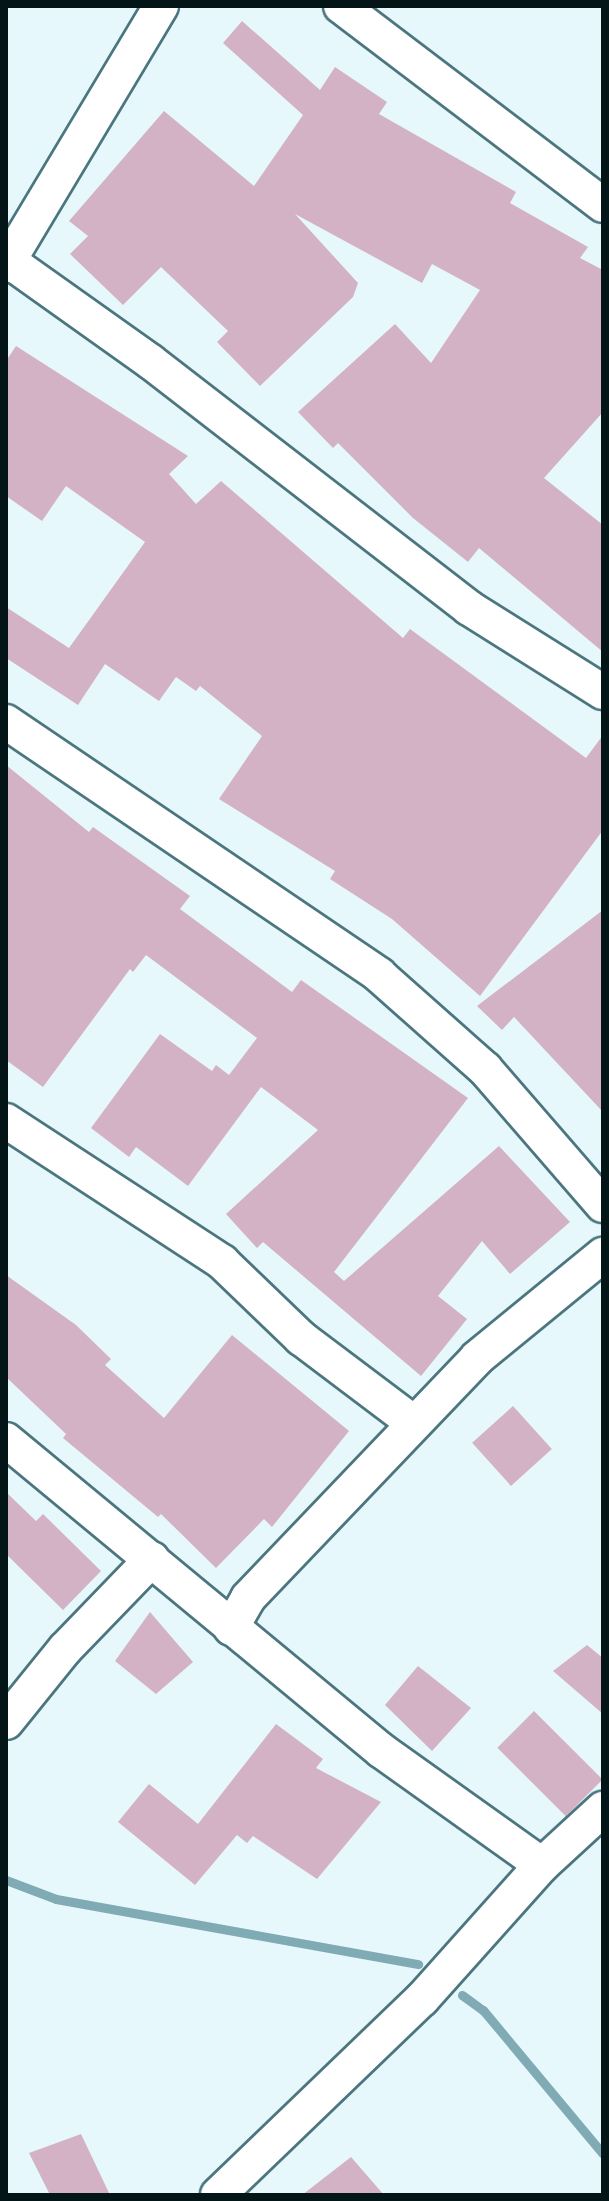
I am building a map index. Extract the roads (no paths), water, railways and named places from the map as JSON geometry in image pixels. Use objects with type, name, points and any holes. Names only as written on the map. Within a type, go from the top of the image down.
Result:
[{"type":"street","points":[[161,6],[8,263],[151,362],[365,532],[469,608],[603,692]]},
{"type":"street","points":[[341,6],[603,205]]},
{"type":"street","points":[[6,722],[264,892],[379,975],[485,1069],[603,1205]]},
{"type":"street","points":[[6,1121],[222,1262],[301,1338],[414,1423]]},
{"type":"street","points":[[231,1628],[248,1598],[477,1358],[603,1255]]},
{"type":"street","points":[[6,1440],[382,1751],[542,1865]]},
{"type":"street","points":[[6,1722],[65,1649],[152,1559]]},
{"type":"street","points":[[218,2195],[422,1999],[542,1865],[603,1809]]},
{"type":"waterway","points":[[6,1880],[56,1899],[418,1964]]},
{"type":"waterway","points":[[462,1995],[483,2010],[603,2154]]}]
